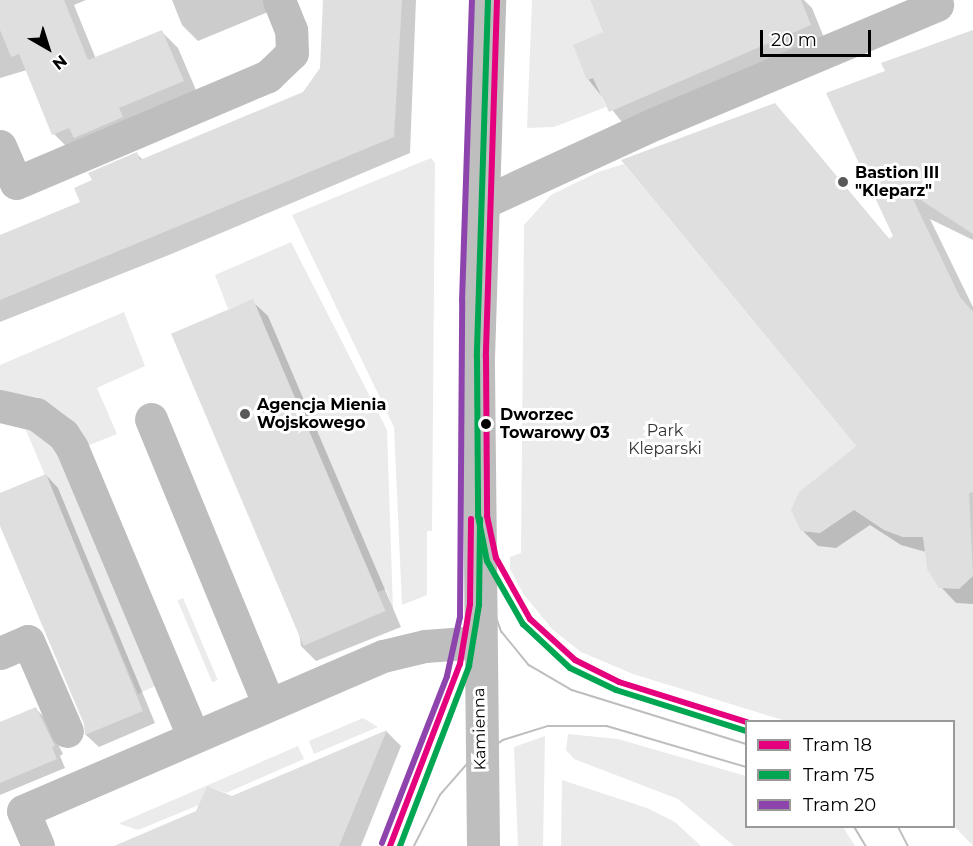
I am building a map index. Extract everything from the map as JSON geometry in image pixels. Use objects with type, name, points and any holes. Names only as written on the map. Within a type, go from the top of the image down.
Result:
[{"type":"street","points":[[0,146],[15,183],[268,76],[292,53],[291,30],[279,0]]},
{"type":"street","name":"Kamienna","points":[[483,846],[478,642],[482,203],[489,0]]},
{"type":"street","points":[[482,203],[666,119],[937,5]]},
{"type":"street","points":[[0,406],[36,414],[63,434],[72,448],[193,736]]},
{"type":"street","points":[[151,419],[268,703]]},
{"type":"street","points":[[0,653],[28,641],[67,731]]},
{"type":"street","points":[[38,846],[11,816],[268,703],[404,650],[478,642]]},
{"type":"green space","points":[[532,0],[590,0],[603,32],[587,80],[593,78],[606,107],[554,127],[527,128]]},
{"type":"green space","points":[[431,158],[435,163],[432,531],[427,531],[427,595],[402,605],[394,427],[292,215]]},
{"type":"green space","name":"Park Kleparski","points":[[624,164],[856,446],[799,492],[801,531],[820,533],[857,507],[884,530],[903,537],[923,537],[927,569],[959,589],[973,572],[973,846],[955,827],[955,720],[783,720],[633,674],[581,652],[553,630],[524,595],[510,569],[510,557],[521,553],[524,225],[551,195],[598,172]]},
{"type":"green space","points":[[291,242],[387,430],[393,609],[386,589],[378,592],[253,300],[228,309],[215,275]]},
{"type":"green space","points":[[124,312],[145,366],[97,388],[117,434],[87,446],[0,396],[0,365]]},
{"type":"green space","points":[[22,421],[56,446],[157,685],[138,694]]},
{"type":"green space","points":[[183,598],[218,680],[212,682],[177,600]]},
{"type":"green space","points":[[363,718],[378,727],[314,754],[309,741]]},
{"type":"green space","points":[[568,734],[618,739],[745,776],[745,828],[844,828],[855,846],[734,846],[678,799],[574,759],[566,750]]},
{"type":"green space","points":[[545,736],[543,846],[518,846],[514,747]]},
{"type":"green space","points":[[298,746],[304,759],[226,793],[207,786],[199,805],[138,830],[120,824],[120,823]]},
{"type":"green space","points":[[562,780],[647,808],[675,822],[701,846],[561,846]]},
{"type":"building","points":[[0,0],[64,0],[88,60],[162,30],[184,81],[119,108],[123,117],[74,138],[69,128],[52,135],[19,54],[11,57],[0,30]]},
{"type":"building","points":[[323,0],[402,0],[394,137],[0,300],[0,235],[80,202],[74,188],[92,180],[88,173],[137,152],[140,160],[303,92],[320,68]]},
{"type":"building","points":[[590,0],[801,0],[811,25],[609,112],[593,78],[587,80],[573,45],[603,32]]},
{"type":"building","points":[[973,30],[973,234],[910,193],[960,297],[973,312],[973,492],[969,493],[973,576],[959,589],[939,588],[927,569],[923,537],[903,537],[884,530],[854,510],[820,533],[801,531],[791,510],[799,492],[856,446],[621,160],[775,103],[889,239],[893,236],[826,93],[885,71],[881,63]]},
{"type":"building","points":[[253,299],[385,611],[304,646],[171,334]]},
{"type":"building","points":[[46,474],[143,711],[85,735],[84,724],[0,526],[0,493]]},
{"type":"building","points":[[36,707],[55,746],[52,747],[57,759],[0,783],[0,722]]},
{"type":"building","points":[[387,730],[339,846],[114,846],[196,811],[207,786],[232,796]]},
{"type":"tram line","name":"20","points":[[382,843],[447,676],[460,617],[462,301],[472,0]]},
{"type":"tram line","name":"75","points":[[488,0],[477,357],[478,516],[487,561],[523,624],[570,668],[616,690],[745,731]]},
{"type":"tram line","name":"18","points":[[497,0],[486,357],[487,516],[496,558],[530,619],[575,660],[619,682],[745,721]]},
{"type":"tram line","points":[[486,494],[489,597],[502,632],[529,665],[572,690],[745,744]]},
{"type":"tram line","name":"18","points":[[390,846],[460,664],[470,604],[471,519]]},
{"type":"tram line","name":"75","points":[[400,846],[469,666],[479,605],[480,519]]},
{"type":"tram line","points":[[414,846],[440,795],[467,764],[503,740],[548,726],[607,726],[745,767]]},
{"type":"tram line","points":[[855,828],[866,846]]},
{"type":"tram line","points":[[899,828],[908,846]]},
{"type":"place","name":"Bastion III \"Kleparz\"","points":[[843,182]]},
{"type":"place","name":"Agencja Mienia Wojskowego","points":[[245,414]]},
{"type":"place","name":"Dworzec Towarowy 03","points":[[486,424]]}]
